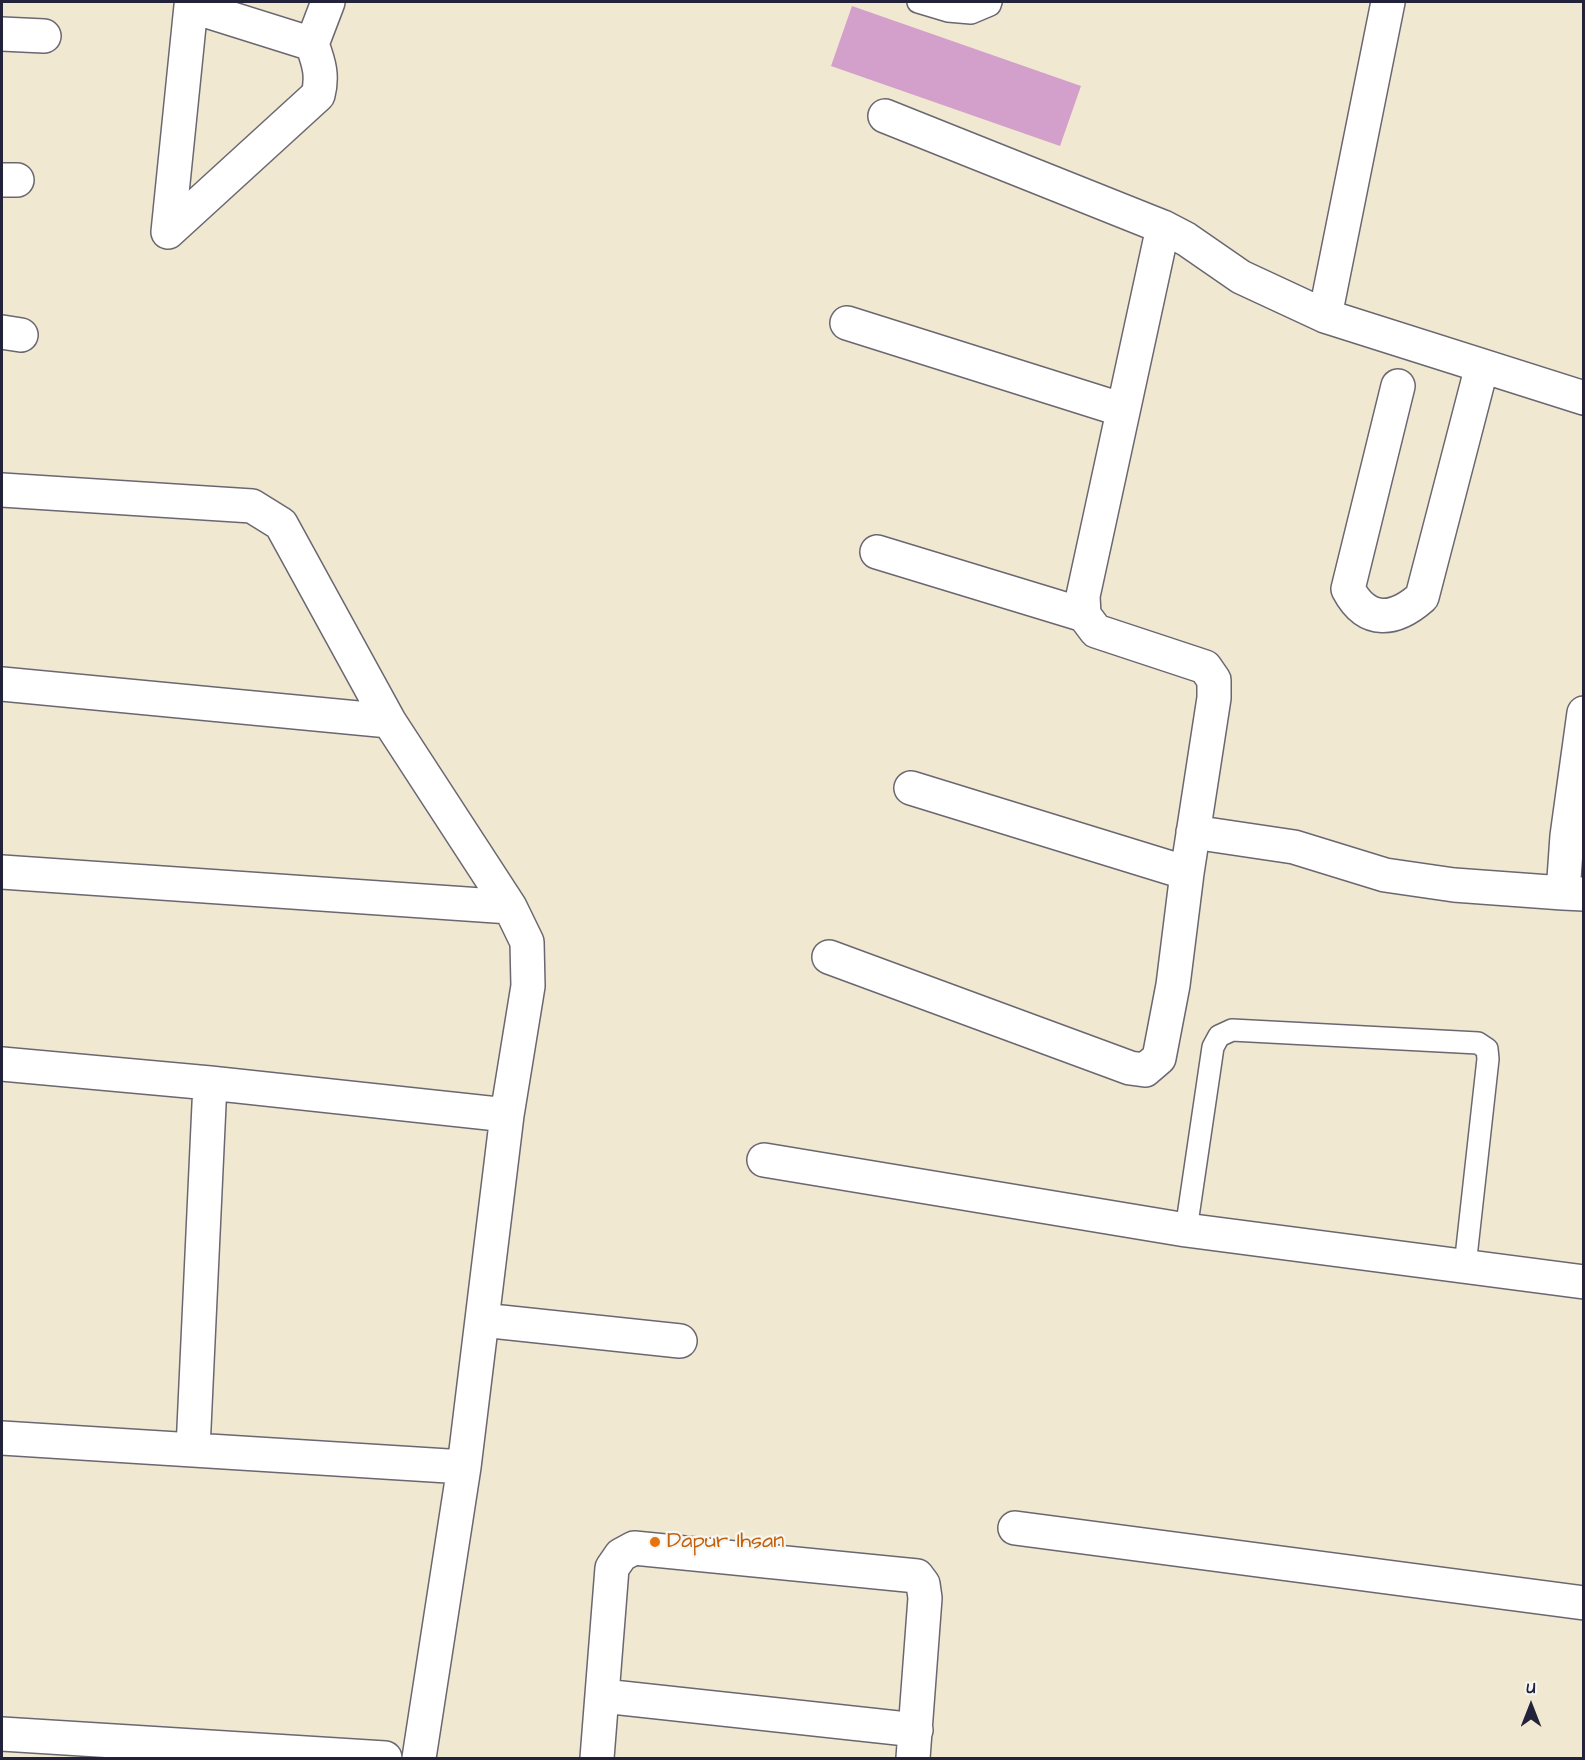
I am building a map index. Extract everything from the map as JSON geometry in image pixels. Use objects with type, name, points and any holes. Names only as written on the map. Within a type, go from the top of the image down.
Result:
[{"type":"street","points":[[312,44],[191,6],[168,232],[318,95],[322,82],[321,68],[312,44],[328,2]]},
{"type":"street","points":[[1325,316],[1388,2]]},
{"type":"street","points":[[2,34],[44,36]]},
{"type":"street","points":[[885,116],[1163,227],[1186,239],[1241,277],[1325,316],[1584,398]]},
{"type":"street","points":[[829,957],[1144,1071],[1159,1058],[1173,985],[1187,873],[1214,698],[1214,680],[1205,667],[1096,631],[1084,615],[1083,596],[1163,227]]},
{"type":"street","points":[[847,323],[1123,410]]},
{"type":"street","points":[[1398,386],[1348,589],[1359,606],[1370,613],[1391,616],[1406,612],[1422,597],[1482,366]]},
{"type":"street","points":[[2,490],[252,506],[281,524],[389,721],[510,907],[527,942],[529,967],[507,1116],[464,1467],[419,1758]]},
{"type":"street","points":[[877,552],[1084,615]]},
{"type":"street","points":[[2,684],[389,721]]},
{"type":"street","points":[[1193,832],[1294,847],[1385,875],[1454,885],[1573,893],[1567,836],[1584,713]]},
{"type":"street","points":[[911,788],[1187,873]]},
{"type":"street","points":[[2,872],[510,907]]},
{"type":"street","points":[[2,1064],[210,1083],[507,1116]]},
{"type":"street","points":[[193,1449],[210,1083]]},
{"type":"street","points":[[764,1161],[1186,1230],[1584,1281]]},
{"type":"street","points":[[482,1320],[680,1341]]},
{"type":"street","points":[[2,1438],[464,1467]]},
{"type":"street","points":[[1015,1528],[1584,1603]]},
{"type":"street","points":[[597,1758],[612,1568],[621,1555],[634,1548],[917,1576],[923,1584],[914,1744],[603,1696]]},
{"type":"street","points":[[2,1734],[385,1758]]},
{"type":"lane","points":[[918,2],[948,11],[971,14],[990,5],[991,2]]},
{"type":"lane","points":[[1186,1230],[1213,1047],[1219,1036],[1232,1030],[1478,1044],[1487,1049],[1488,1059],[1465,1266]]},
{"type":"building","points":[[852,6],[1081,86],[1060,146],[831,66]]},
{"type":"place","name":"Dapur Ihsan","points":[[655,1542]]}]
